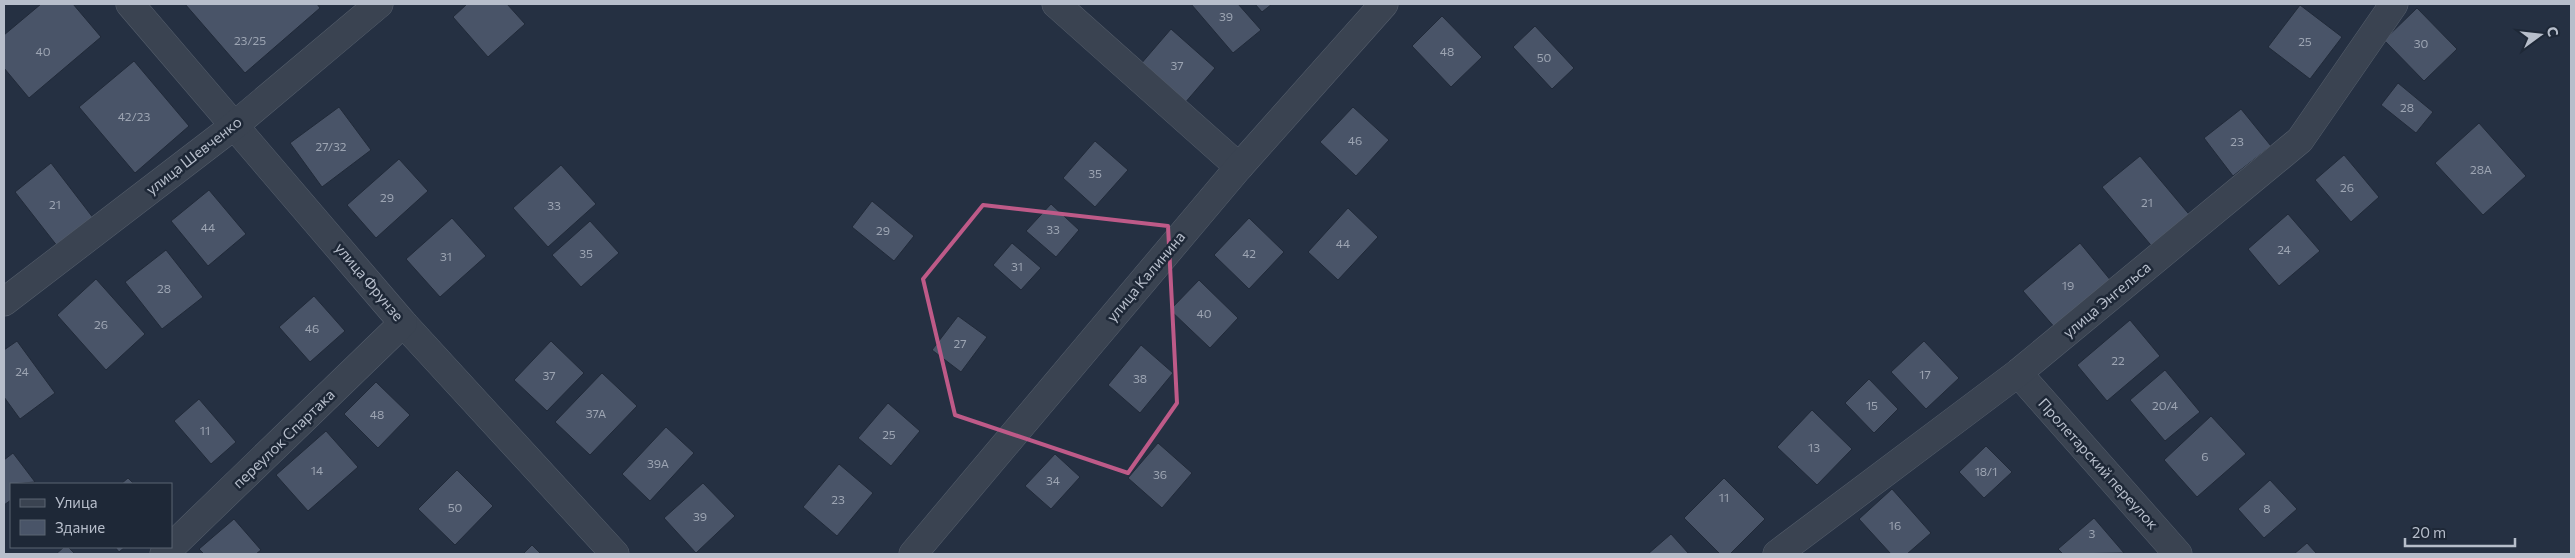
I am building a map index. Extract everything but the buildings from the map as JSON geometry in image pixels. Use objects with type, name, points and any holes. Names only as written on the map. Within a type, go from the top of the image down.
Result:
[{"type":"street","name":"улица Фрунзе","points":[[130,4],[404,323],[615,554]]},
{"type":"street","name":"улица Шевченко","points":[[4,302],[235,125],[379,4]]},
{"type":"street","points":[[1056,4],[1239,167]]},
{"type":"street","name":"улица Калинина","points":[[913,554],[1239,167],[1384,4]]},
{"type":"street","name":"улица Энгельса","points":[[1777,554],[2018,373],[2300,140],[2394,4]]},
{"type":"street","name":"переулок Спартака","points":[[172,546],[404,323]]},
{"type":"street","name":"Пролетарский переулок","points":[[2018,373],[2178,554]]},
{"type":"highlighted area","points":[[983,205],[1168,226],[1177,403],[1128,473],[955,415],[923,279]]}]
